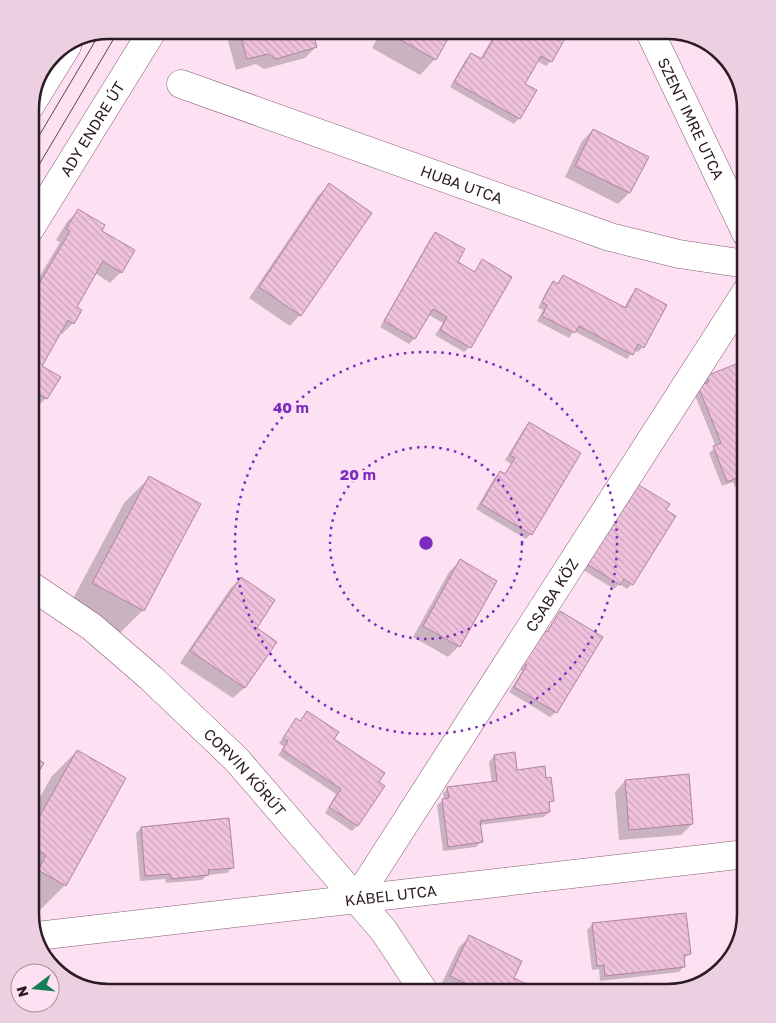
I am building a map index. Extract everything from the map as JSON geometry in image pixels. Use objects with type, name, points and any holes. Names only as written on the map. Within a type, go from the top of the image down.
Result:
[{"type":"street","name":"ADY ENDRE ÚT","points":[[39,214],[147,39]]},
{"type":"street","name":"SZENT IMRE UTCA","points":[[653,39],[737,214]]},
{"type":"street","points":[[44,83],[57,62]]},
{"type":"street","name":"HUBA UTCA","points":[[181,84],[610,237],[679,254],[737,263]]},
{"type":"street","name":"CSABA KÖZ","points":[[357,898],[737,306]]},
{"type":"street","name":"CORVIN KÖRÚT","points":[[39,591],[92,627],[158,684],[237,760],[384,931],[420,984]]},
{"type":"street","name":"KÁBEL UTCA","points":[[42,935],[737,855]]},
{"type":"building","points":[[241,39],[315,39],[317,47],[276,59],[268,54],[247,59]]},
{"type":"building","points":[[399,39],[448,39],[436,60]]},
{"type":"building","points":[[493,39],[565,39],[552,62],[541,56],[525,84],[537,90],[520,119],[454,82],[471,53],[482,59]]},
{"type":"building","points":[[593,129],[649,157],[630,193],[575,166]]},
{"type":"building","points":[[329,183],[372,213],[301,316],[259,287]]},
{"type":"building","points":[[78,209],[105,225],[102,231],[135,250],[122,273],[103,261],[77,307],[82,310],[74,324],[68,320],[42,366],[61,377],[47,399],[39,394],[39,284],[70,231],[66,229]]},
{"type":"building","points":[[435,232],[465,249],[458,262],[475,272],[482,259],[512,277],[471,348],[440,330],[447,317],[433,309],[415,339],[384,321]]},
{"type":"building","points":[[563,275],[626,308],[636,288],[667,305],[644,348],[638,344],[633,355],[579,326],[575,333],[542,316],[547,305],[542,302],[553,281],[558,284]]},
{"type":"building","points":[[737,364],[737,478],[727,482],[713,446],[721,443],[698,386],[709,382],[706,376]]},
{"type":"building","points":[[529,422],[581,453],[532,535],[481,504],[500,471],[505,474],[515,458],[510,455]]},
{"type":"building","points":[[149,476],[201,504],[144,611],[92,583]]},
{"type":"building","points":[[634,482],[670,504],[666,510],[676,516],[633,585],[624,579],[620,585],[584,562]]},
{"type":"building","points":[[460,559],[497,581],[460,647],[423,626]]},
{"type":"building","points":[[241,577],[275,600],[257,628],[277,642],[245,688],[190,651]]},
{"type":"building","points":[[560,611],[603,637],[557,713],[514,687],[527,665],[523,663],[543,630],[547,632]]},
{"type":"building","points":[[307,711],[339,732],[334,739],[385,773],[379,782],[385,786],[358,826],[329,807],[341,789],[282,750],[288,741],[283,738],[296,718],[300,721]]},
{"type":"building","points":[[77,750],[126,778],[66,886],[39,871],[46,855],[39,851],[39,817]]},
{"type":"building","points":[[515,752],[517,770],[545,766],[546,778],[551,777],[554,801],[549,802],[550,812],[480,821],[483,842],[448,847],[442,799],[449,798],[447,787],[497,781],[494,755]]},
{"type":"building","points":[[39,760],[44,763],[39,771]]},
{"type":"building","points":[[689,774],[693,824],[629,830],[625,780]]},
{"type":"building","points":[[229,818],[234,868],[208,870],[209,875],[171,879],[170,874],[145,876],[141,827]]},
{"type":"building","points":[[686,913],[691,954],[684,955],[685,967],[605,976],[604,965],[597,966],[592,923]]},
{"type":"building","points":[[469,935],[522,961],[514,978],[526,984],[466,984],[450,976]]},
{"type":"tram line","points":[[39,165],[114,39]]},
{"type":"tram line","points":[[39,136],[96,40]]}]
